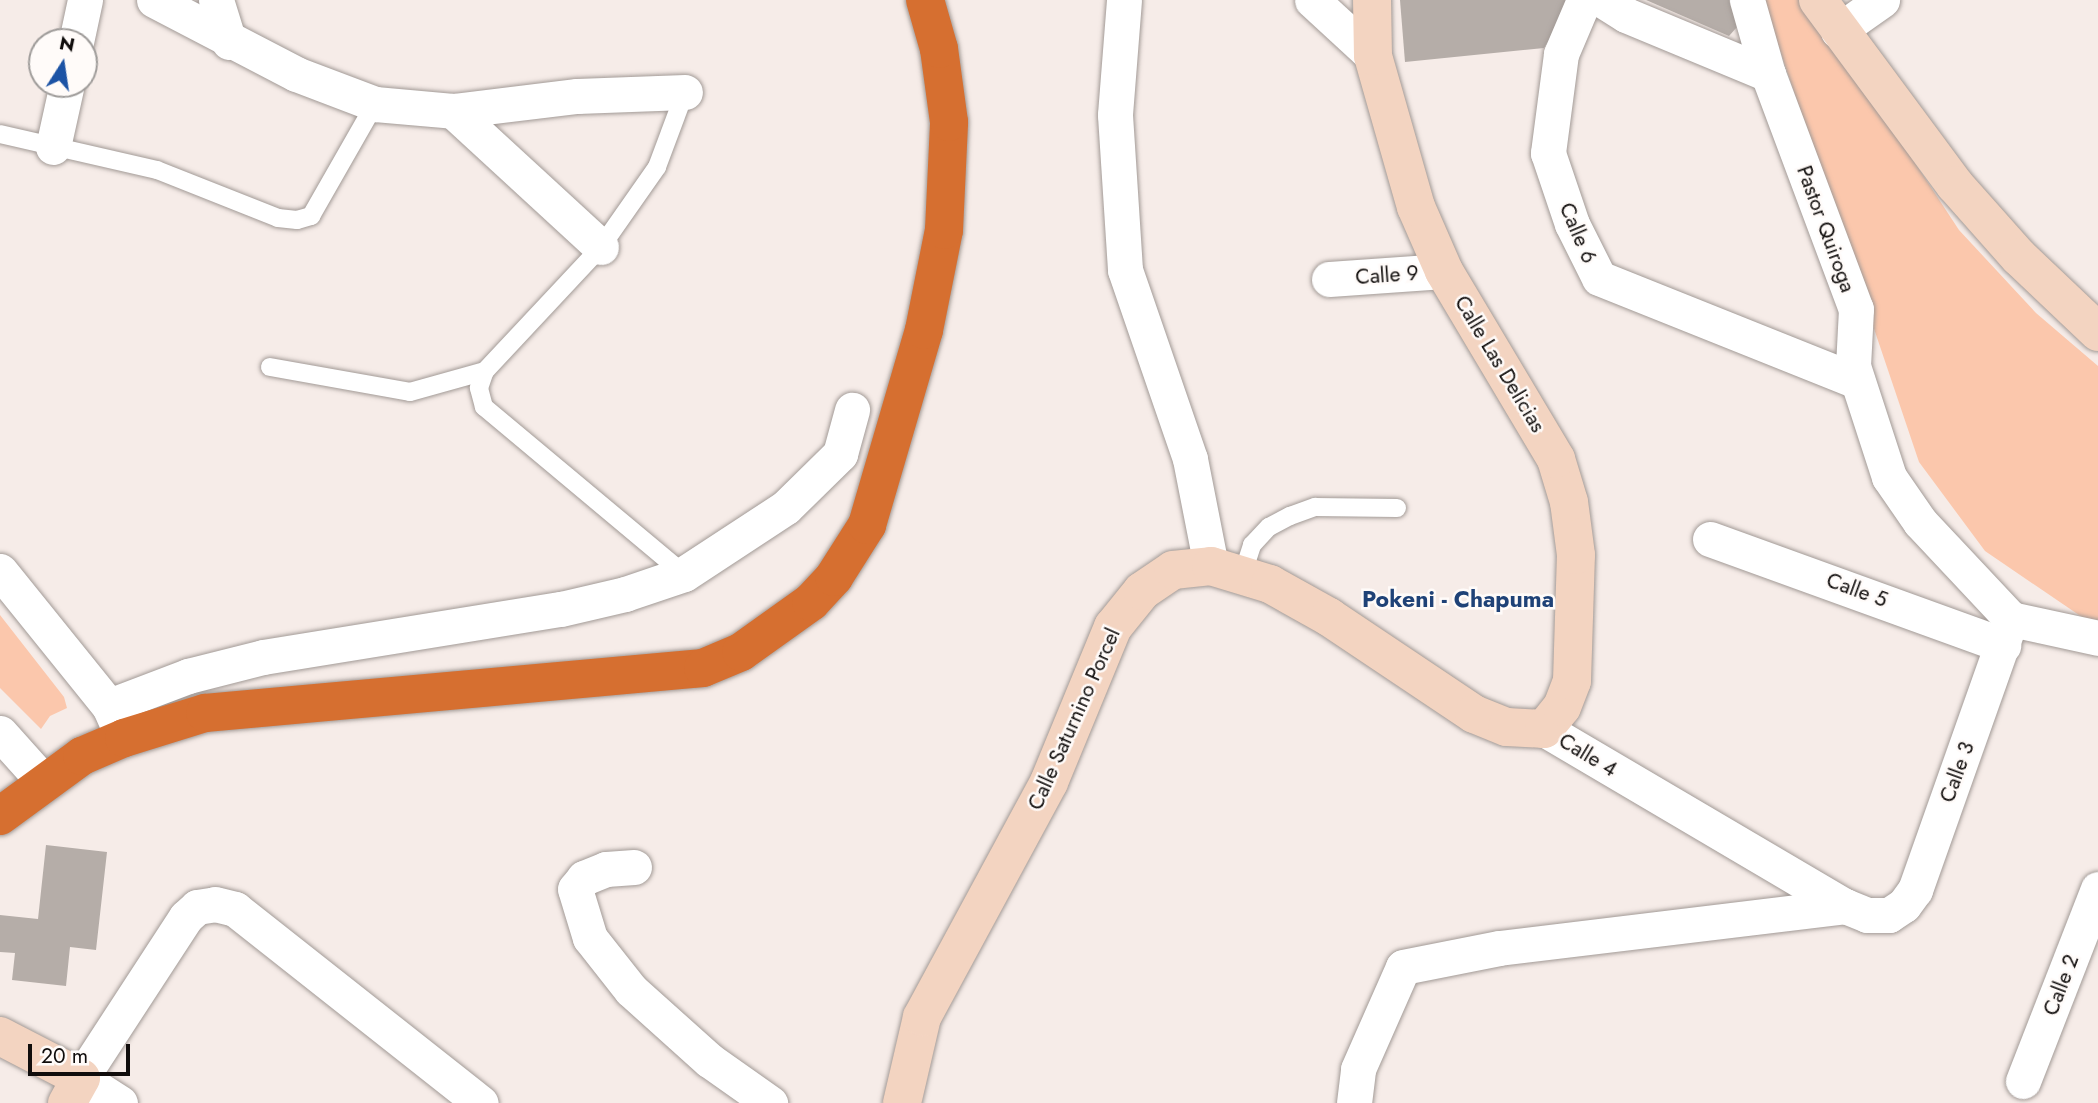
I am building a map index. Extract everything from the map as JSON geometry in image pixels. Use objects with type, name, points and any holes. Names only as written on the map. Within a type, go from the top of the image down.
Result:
[{"type":"highway","points":[[0,816],[116,722],[703,668],[741,652],[811,602],[834,577],[867,525],[918,353],[944,230],[950,122],[939,49],[925,0]]},
{"type":"street","points":[[79,28],[85,0]]},
{"type":"street","points":[[155,0],[229,43],[296,75],[375,104],[453,111],[578,96],[685,92]]},
{"type":"street","points":[[216,0],[229,43]]},
{"type":"street","points":[[1124,0],[1115,115],[1125,270],[1227,571]]},
{"type":"street","points":[[1312,0],[1373,56]]},
{"type":"street","name":"Calle Las Delicias","points":[[1372,0],[1373,56],[1416,208],[1444,271],[1556,458],[1569,502],[1576,555],[1572,681],[1562,707],[1544,729]]},
{"type":"street","name":"Calle 6","points":[[1584,0],[1561,54],[1548,153],[1572,224],[1599,278],[1857,381]]},
{"type":"street","points":[[1602,0],[1626,15],[1768,74]]},
{"type":"street","name":"Pastor Quiroga","points":[[1747,0],[1768,74],[1856,309],[1853,366],[1889,477],[1920,522],[2007,632]]},
{"type":"street","points":[[1882,0],[1828,16],[1955,185],[2019,257],[2098,332]]},
{"type":"street","points":[[53,147],[63,98]]},
{"type":"street","points":[[453,111],[601,247]]},
{"type":"street","name":"Calle 9","points":[[1329,279],[1444,271]]},
{"type":"street","points":[[0,571],[116,722],[188,676],[263,657],[561,609],[625,594],[684,573],[709,562],[786,507],[840,454],[852,410]]},
{"type":"street","name":"Calle 5","points":[[1710,539],[2007,632]]},
{"type":"street","name":"Calle Saturnino Porcel","points":[[902,1103],[922,1017],[1049,782],[1113,627],[1142,591],[1173,570],[1227,571]]},
{"type":"street","name":"Calle 4","points":[[1227,571],[1270,584],[1329,617],[1474,714],[1507,727],[1544,729],[1845,906],[1867,915],[1889,915]]},
{"type":"street","points":[[2007,632],[2098,638]]},
{"type":"street","name":"Calle 3","points":[[1889,915],[1904,905],[1915,890],[2007,632]]},
{"type":"street","points":[[0,733],[43,781]]},
{"type":"street","points":[[634,867],[606,869],[584,878],[575,889],[590,938],[631,990],[709,1060],[770,1103]]},
{"type":"street","name":"Calle 2","points":[[2023,1081],[2098,889]]},
{"type":"street","points":[[74,1090],[186,917],[197,907],[215,904],[235,909],[481,1103]]},
{"type":"street","points":[[1354,1103],[1359,1069],[1403,967],[1499,948],[1845,906]]},
{"type":"street","points":[[0,1036],[74,1090],[120,1103]]},
{"type":"lane","points":[[684,573],[484,407],[479,388],[485,371],[601,247],[657,167],[685,92]]},
{"type":"lane","points":[[0,134],[157,170],[278,218],[297,220],[312,216],[375,104]]},
{"type":"lane","points":[[270,367],[410,392],[485,371]]},
{"type":"lane","points":[[1227,571],[1269,527],[1290,516],[1315,507],[1397,508]]},
{"type":"shaded area","points":[[1763,0],[1808,0],[1959,230],[2036,313],[2098,366],[2098,628],[1985,551],[1919,462]]},
{"type":"shaded area","points":[[0,615],[64,697],[67,708],[50,716],[41,729],[0,688]]},
{"type":"building","points":[[1400,0],[1573,0],[1544,48],[1405,62]]},
{"type":"building","points":[[1646,0],[1729,0],[1737,27],[1729,36]]},
{"type":"building","points":[[46,845],[107,852],[96,950],[70,947],[66,986],[12,980],[15,953],[0,952],[0,915],[38,919]]},
{"type":"district","name":"Pokeni - Chapuma","points":[[1458,599]]}]
